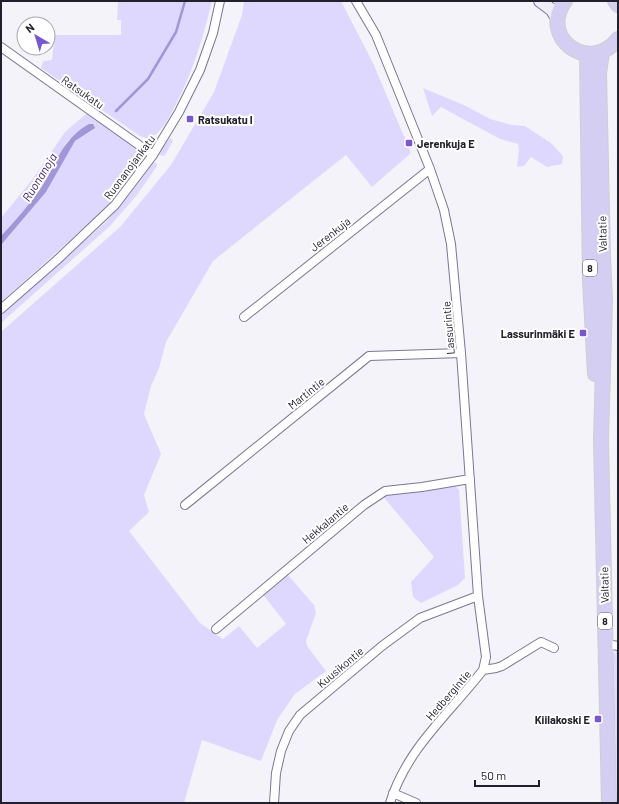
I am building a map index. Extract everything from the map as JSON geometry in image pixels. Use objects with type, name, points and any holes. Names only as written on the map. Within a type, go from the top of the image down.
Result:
[{"type":"highway","points":[[565,1],[560,7],[557,18],[558,29],[562,40],[570,48],[580,53],[587,54],[602,52],[611,47],[618,39]]},
{"type":"highway","points":[[616,1],[618,5]]},
{"type":"highway","name":"Valtatie","points":[[601,440],[606,300],[603,256],[599,73],[602,52]]},
{"type":"highway","name":"Valtatie","points":[[587,54],[590,280],[601,440],[612,645],[609,803]]},
{"type":"main road","points":[[540,1],[552,10],[557,18]]},
{"type":"street","name":"Ruonanojankatu","points":[[1,310],[115,205],[153,155],[180,112],[200,70],[213,33],[220,1]]},
{"type":"street","name":"Lassurintie","points":[[356,1],[376,35],[430,169],[444,210],[451,244],[461,353],[478,596],[486,657],[483,670]]},
{"type":"street","name":"Ratsukatu","points":[[1,47],[153,155]]},
{"type":"street","name":"Jerenkuja","points":[[244,317],[430,169]]},
{"type":"street","name":"Martintie","points":[[185,505],[369,356],[461,353]]},
{"type":"street","name":"Hekkalantie","points":[[216,629],[379,494],[385,491],[422,487],[470,479]]},
{"type":"street","name":"Kuusikontie","points":[[274,803],[276,773],[281,751],[289,731],[300,715],[382,646],[420,618],[478,596]]},
{"type":"street","name":"Hedbergintie","points":[[390,803],[393,793],[409,762],[429,733],[483,670],[502,666],[541,642],[554,648]]},
{"type":"street","points":[[393,793],[416,803]]},
{"type":"shaded area","points":[[49,1],[212,1],[201,43],[192,69],[172,113],[161,130],[149,139],[140,136],[41,68],[43,61],[52,60],[52,56],[56,56],[56,35],[121,35],[121,20],[117,20],[118,2]]},
{"type":"shaded area","points":[[244,1],[341,1],[373,63],[411,153],[372,187],[346,155],[213,261],[166,342],[159,368],[151,386],[144,414],[161,454],[144,495],[149,512],[129,531],[200,623],[223,639],[239,626],[257,648],[286,624],[261,592],[276,579],[288,575],[314,605],[316,613],[306,641],[307,646],[326,671],[295,694],[277,720],[261,761],[202,740],[184,803],[1,803],[1,332],[120,227],[171,165],[214,92],[242,15]]},
{"type":"shaded area","points":[[423,88],[466,106],[490,119],[512,125],[525,126],[551,143],[563,156],[562,164],[547,167],[531,157],[524,166],[517,167],[519,150],[518,144],[500,139],[441,107],[432,116]]},
{"type":"shaded area","points":[[86,114],[106,126],[136,149],[139,153],[138,160],[121,183],[116,196],[95,218],[1,302],[1,245],[46,192],[75,141],[95,128],[68,140],[32,201],[1,236],[1,218],[32,180],[65,132]]},
{"type":"shaded area","points":[[89,124],[93,124],[95,128],[75,141],[46,192],[1,245],[1,236],[32,201],[47,179],[60,153],[72,137]]},
{"type":"shaded area","points":[[171,138],[173,141],[165,155],[160,155],[159,154]]},
{"type":"shaded area","points":[[154,162],[157,166],[137,195],[110,226],[1,323],[1,314],[106,222]]},
{"type":"shaded area","points":[[453,484],[459,490],[465,578],[458,585],[421,603],[413,597],[411,582],[434,557],[381,494]]},
{"type":"shaded area","points":[[618,649],[618,803],[617,803],[614,654]]},
{"type":"waterway","name":"Ruonanoja","points":[[116,111],[148,79],[176,32],[185,1]]},
{"type":"place","name":"Ratsukatu I","points":[[190,119]]},
{"type":"place","name":"Jerenkuja E","points":[[409,143]]},
{"type":"place","name":"Lassurinmäki E","points":[[583,333]]},
{"type":"place","name":"Kiilakoski E","points":[[598,719]]}]
